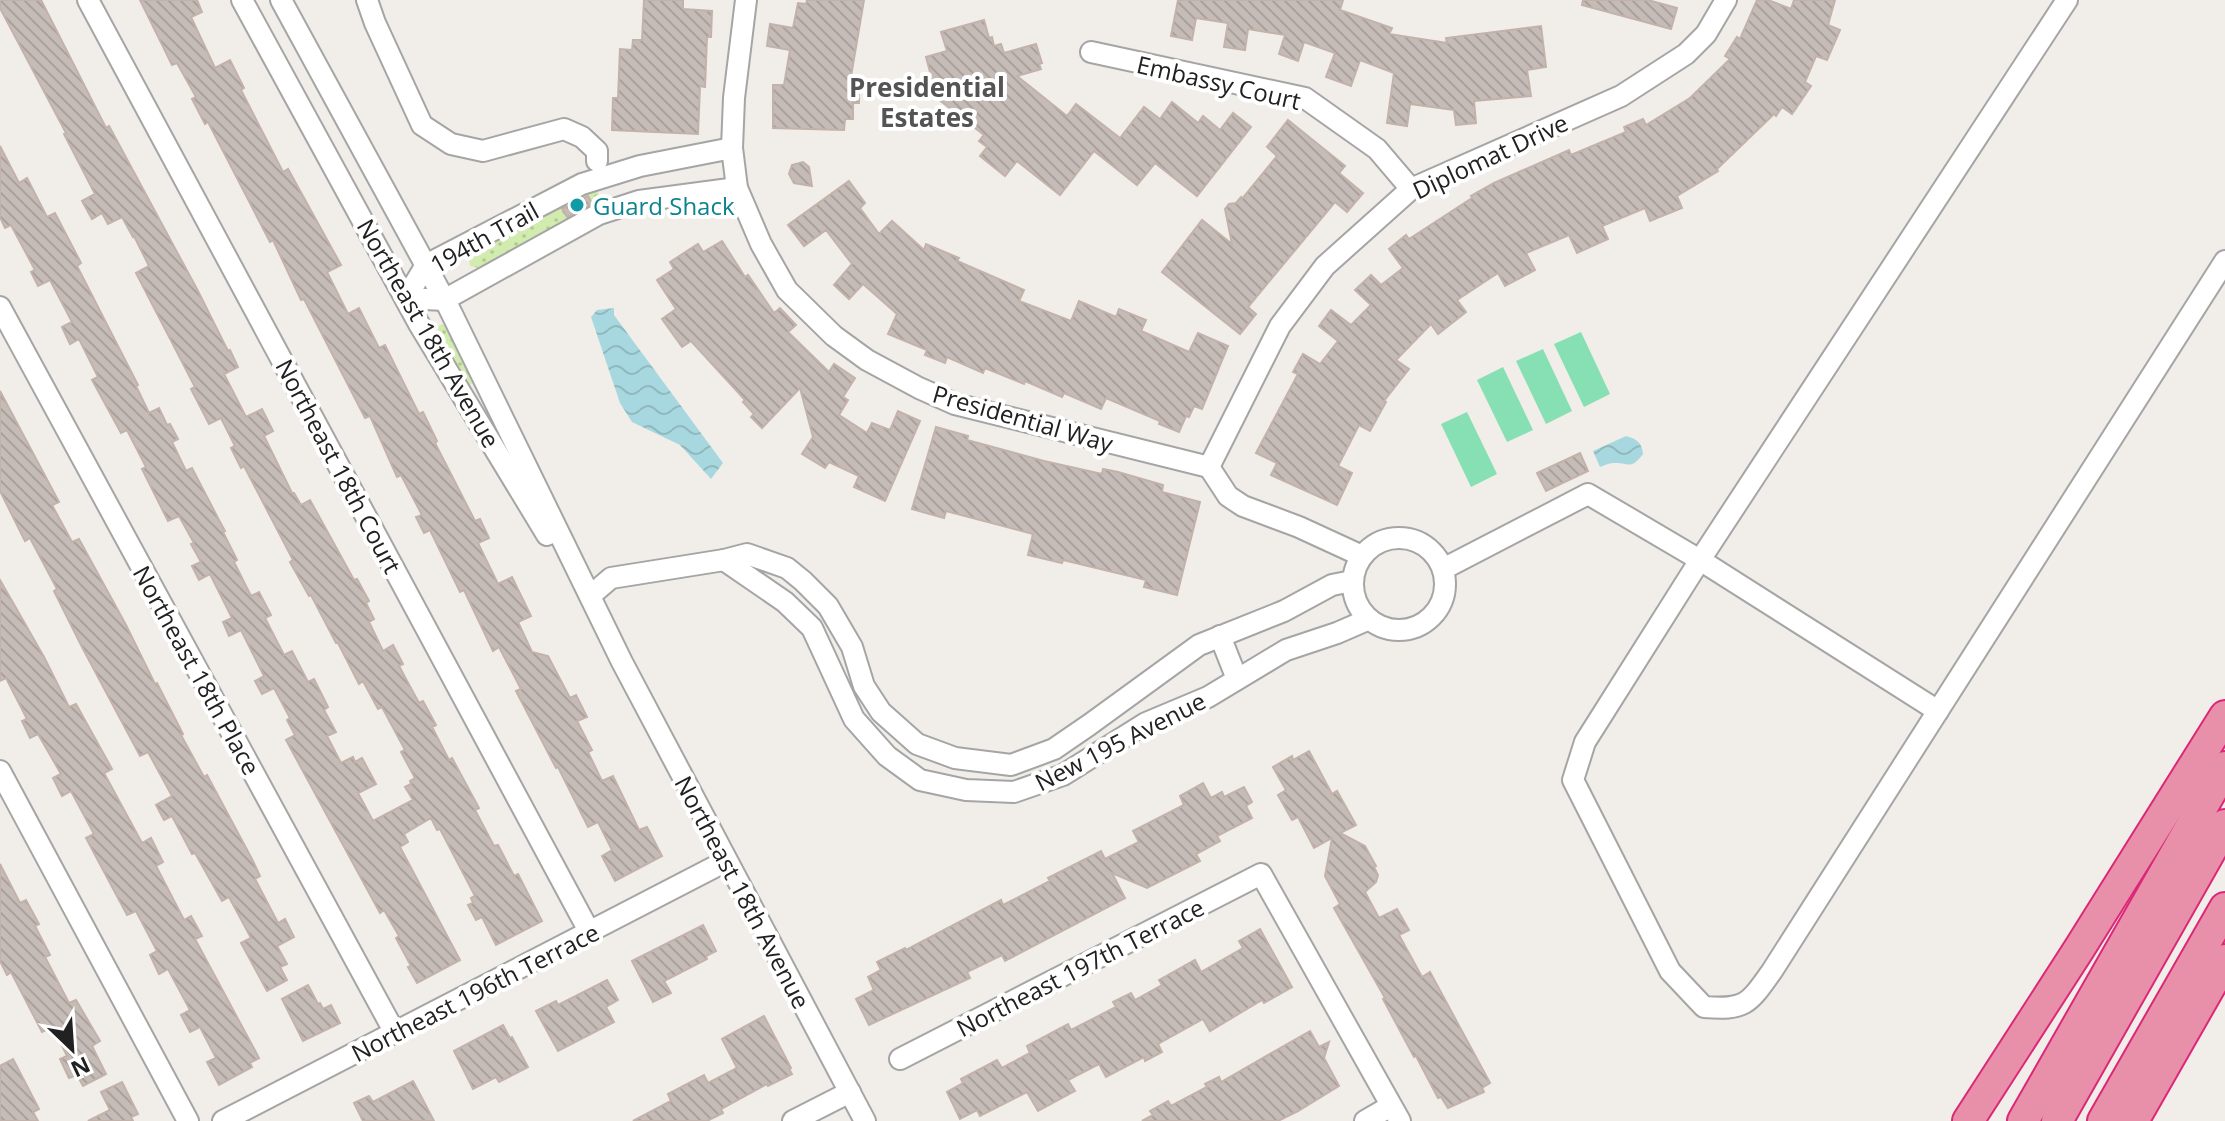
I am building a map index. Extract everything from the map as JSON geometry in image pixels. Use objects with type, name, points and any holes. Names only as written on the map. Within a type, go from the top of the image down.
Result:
[{"type":"highway","points":[[1968,1121],[2225,716]]},
{"type":"highway","points":[[2023,1121],[2225,767]]},
{"type":"highway","points":[[2057,1121],[2225,825]]},
{"type":"highway","points":[[2103,1121],[2225,908]]},
{"type":"highway","points":[[2133,1121],[2225,960]]},
{"type":"street","name":"Northeast 18th Court","points":[[88,0],[590,933]]},
{"type":"street","name":"Northeast 18th Avenue","points":[[242,0],[406,298],[622,662]]},
{"type":"street","name":"Northeast 18th Avenue","points":[[281,0],[426,265],[622,662],[865,1121]]},
{"type":"street","points":[[367,0],[422,125],[451,144],[483,151],[564,129],[582,137],[597,151],[623,206]]},
{"type":"street","name":"Presidential Way","points":[[746,0],[734,98],[732,148],[737,188],[761,244],[787,290],[834,336],[867,360],[955,404],[1209,467]]},
{"type":"street","name":"Diplomat Drive","points":[[1209,467],[1280,326],[1325,266],[1411,189],[1621,96],[1686,54],[1706,34],[1726,0]]},
{"type":"street","points":[[2067,0],[1700,560],[1585,742],[1573,780],[1670,971],[1704,1007],[1732,1009],[1754,997],[2225,261]]},
{"type":"street","name":"Embassy Court","points":[[1091,52],[1305,98],[1377,149],[1411,189]]},
{"type":"street","name":"194th Trail","points":[[732,148],[640,166],[604,168],[582,184],[426,265],[406,298],[444,300],[599,214],[623,206],[639,201],[737,188]]},
{"type":"street","name":"Northeast 18th Place","points":[[0,307],[395,1033]]},
{"type":"street","points":[[1209,467],[1228,496],[1243,506],[1362,556]]},
{"type":"street","points":[[1443,569],[1588,494],[1700,560],[1938,711]]},
{"type":"street","points":[[1411,539],[1436,556],[1443,569],[1443,599],[1425,623],[1396,631],[1381,628],[1367,620],[1357,607],[1352,581],[1358,562],[1381,541],[1411,539]]},
{"type":"street","name":"New 195 Avenue","points":[[590,596],[611,578],[747,554],[787,568],[828,606],[852,647],[864,686],[881,712],[917,744],[955,758],[1011,765],[1054,749],[1199,645],[1284,611],[1332,585],[1352,581]]},
{"type":"street","name":"New 195 Avenue","points":[[724,560],[785,602],[812,628],[854,719],[887,756],[920,780],[966,790],[1014,792],[1063,775],[1146,723],[1208,697],[1286,650],[1367,620]]},
{"type":"street","points":[[1220,636],[1237,679]]},
{"type":"street","points":[[0,771],[188,1121]]},
{"type":"street","name":"Northeast 196th Terrace","points":[[223,1121],[726,861]]},
{"type":"street","name":"Northeast 197th Terrace","points":[[900,1059],[1261,874],[1396,1114]]},
{"type":"street","points":[[793,1121],[850,1092]]},
{"type":"street","points":[[1365,1121],[1396,1114]]},
{"type":"green space","points":[[594,190],[598,192],[599,199],[593,207],[479,268],[470,266],[472,254]]},
{"type":"green space","points":[[442,324],[447,327],[475,381],[469,386],[437,333],[437,327]]},
{"type":"green space","points":[[1581,332],[1610,394],[1584,407],[1554,344]]},
{"type":"green space","points":[[1543,349],[1572,411],[1546,424],[1516,361]]},
{"type":"green space","points":[[1503,367],[1533,430],[1507,442],[1477,380]]},
{"type":"green space","points":[[1467,412],[1497,474],[1471,487],[1441,424]]},
{"type":"water","points":[[614,308],[614,315],[723,463],[711,479],[680,445],[632,422],[620,403],[591,317],[597,310]]},
{"type":"water","points":[[1626,436],[1640,444],[1643,454],[1639,459],[1632,464],[1611,463],[1600,467],[1593,451]]},
{"type":"building","points":[[0,0],[41,0],[106,128],[109,126],[230,350],[238,367],[224,374],[246,417],[262,409],[273,431],[264,436],[292,493],[301,505],[310,500],[354,580],[357,579],[369,601],[366,603],[374,619],[369,622],[383,651],[393,645],[403,664],[399,666],[419,703],[423,701],[436,725],[432,727],[479,808],[475,810],[494,846],[498,845],[514,876],[518,874],[542,921],[496,945],[482,917],[476,920],[468,905],[473,903],[471,898],[475,896],[440,829],[437,830],[431,818],[404,834],[408,842],[400,847],[460,960],[417,983],[396,938],[399,936],[384,910],[380,913],[286,740],[295,735],[274,688],[262,694],[255,681],[264,676],[241,630],[229,636],[223,622],[232,618],[210,574],[199,580],[192,566],[201,562],[191,544],[194,543],[179,516],[168,521],[127,430],[121,433],[92,380],[98,377],[79,339],[70,344],[62,327],[72,322],[50,280],[38,286],[31,272],[35,270],[11,225],[5,228],[0,217],[0,146],[19,183],[27,178],[47,217],[55,213],[81,263],[77,266],[138,385],[149,413],[159,408],[167,425],[170,424],[178,439],[172,442],[186,471],[192,468],[225,531],[237,560],[234,562],[251,596],[259,592],[271,615],[265,618],[284,655],[292,651],[308,682],[314,679],[328,707],[324,710],[336,732],[327,736],[341,763],[353,757],[355,762],[362,758],[376,784],[358,793],[373,821],[413,800],[405,787],[415,778],[401,752],[405,750],[382,707],[378,709],[363,681],[359,684],[290,562],[293,560],[244,466],[241,468],[231,448],[235,446],[221,418],[209,424],[191,389],[195,387],[136,273],[149,266],[134,236],[122,217],[108,224],[102,213],[92,219],[82,201],[95,194],[0,8]]},
{"type":"building","points":[[140,0],[197,0],[202,12],[191,17],[215,68],[230,60],[244,88],[241,90],[283,172],[288,169],[341,265],[327,272],[348,314],[359,308],[379,348],[385,345],[419,414],[423,412],[437,441],[435,443],[475,521],[480,519],[489,538],[478,543],[498,584],[512,577],[531,616],[518,622],[532,652],[548,656],[570,698],[576,695],[587,717],[577,721],[592,750],[588,752],[602,781],[613,776],[639,830],[647,827],[662,856],[615,881],[602,856],[612,850],[598,822],[588,827],[516,691],[521,689],[499,647],[493,651],[464,590],[460,592],[430,530],[424,533],[416,517],[422,515],[401,475],[397,477],[370,416],[365,418],[304,299],[301,300],[273,240],[270,242],[208,122],[205,124],[192,99],[196,97],[177,63],[172,65]]},
{"type":"building","points":[[644,0],[683,0],[683,9],[712,11],[711,37],[707,37],[705,87],[700,86],[698,134],[612,130],[613,98],[618,98],[620,49],[632,50],[633,40],[642,40]]},
{"type":"building","points":[[807,0],[864,0],[849,88],[859,88],[859,103],[853,103],[853,119],[845,119],[844,130],[773,128],[773,85],[784,85],[790,50],[767,46],[770,24],[793,28],[798,3],[806,4]]},
{"type":"building","points":[[1178,0],[1343,0],[1340,10],[1392,28],[1389,34],[1447,43],[1446,38],[1541,26],[1546,67],[1527,70],[1531,96],[1474,101],[1476,123],[1456,125],[1454,110],[1410,104],[1407,126],[1387,123],[1394,73],[1360,60],[1351,86],[1326,77],[1335,53],[1304,42],[1298,61],[1279,54],[1285,35],[1248,29],[1245,50],[1224,47],[1228,23],[1196,18],[1192,40],[1171,36]]},
{"type":"building","points":[[1583,0],[1648,0],[1677,8],[1671,29],[1582,5]]},
{"type":"building","points":[[1757,0],[1768,0],[1791,9],[1794,0],[1835,0],[1828,25],[1840,30],[1827,60],[1816,56],[1805,82],[1811,86],[1792,114],[1782,107],[1718,171],[1677,196],[1682,208],[1650,221],[1645,208],[1602,226],[1608,239],[1577,253],[1569,235],[1526,253],[1535,270],[1505,286],[1498,273],[1457,300],[1466,312],[1438,334],[1431,324],[1396,360],[1409,369],[1384,401],[1370,431],[1359,425],[1338,466],[1352,473],[1337,505],[1271,475],[1277,463],[1256,453],[1298,374],[1293,372],[1303,354],[1320,364],[1338,341],[1319,326],[1331,310],[1351,325],[1371,305],[1355,290],[1371,275],[1381,285],[1403,268],[1389,249],[1406,235],[1409,239],[1494,183],[1569,150],[1571,155],[1626,132],[1624,127],[1643,119],[1646,125],[1690,98],[1730,59],[1725,56],[1737,37],[1740,39]]},
{"type":"building","points":[[984,20],[989,38],[992,37],[994,46],[1001,44],[1004,53],[1036,44],[1041,69],[1017,76],[1067,116],[1076,104],[1120,138],[1144,107],[1160,119],[1172,102],[1198,123],[1203,116],[1220,130],[1233,113],[1251,127],[1197,196],[1155,163],[1137,185],[1094,151],[1060,195],[1017,161],[1005,176],[980,156],[987,147],[979,141],[984,135],[938,99],[935,90],[928,87],[926,79],[930,72],[926,57],[947,51],[941,32]]},
{"type":"building","points":[[1288,120],[1345,166],[1339,173],[1363,193],[1347,212],[1335,202],[1248,307],[1256,314],[1240,334],[1162,272],[1202,220],[1232,244],[1225,209],[1242,199],[1277,156],[1267,147]]},
{"type":"building","points":[[803,162],[809,167],[812,186],[794,183],[789,174],[792,165]]},
{"type":"building","points":[[849,181],[865,203],[860,208],[879,234],[892,221],[924,250],[926,244],[1024,290],[1019,301],[1071,321],[1079,301],[1116,317],[1119,309],[1146,320],[1141,331],[1189,352],[1198,333],[1228,346],[1202,409],[1194,406],[1179,432],[1106,398],[1101,409],[1064,393],[1062,397],[985,368],[983,373],[947,357],[945,363],[925,355],[927,350],[888,334],[897,314],[863,284],[849,299],[834,285],[852,264],[826,230],[804,246],[788,225]]},
{"type":"building","points":[[588,196],[592,203],[567,217],[562,209]]},
{"type":"building","points":[[722,241],[745,277],[748,275],[774,313],[780,308],[796,325],[788,332],[829,372],[834,364],[855,378],[843,397],[848,400],[839,415],[867,433],[872,423],[890,430],[898,411],[920,421],[885,501],[854,487],[859,476],[829,462],[825,468],[802,454],[813,437],[800,388],[762,428],[751,417],[754,414],[743,402],[745,400],[691,341],[682,347],[662,319],[676,309],[657,280],[674,269],[670,262],[698,244],[703,252]]},
{"type":"building","points":[[0,391],[59,502],[52,505],[72,542],[79,539],[126,625],[181,735],[204,777],[207,775],[253,861],[260,876],[255,879],[278,923],[285,919],[294,937],[277,946],[287,964],[280,967],[287,980],[267,991],[241,943],[251,938],[229,897],[222,901],[172,816],[164,820],[156,805],[172,796],[148,752],[140,756],[54,591],[57,589],[30,538],[25,541],[0,491]]},
{"type":"building","points":[[936,427],[968,436],[967,440],[1044,461],[1102,474],[1103,469],[1118,472],[1163,485],[1162,492],[1200,502],[1177,595],[1144,587],[1146,580],[1028,555],[1033,534],[946,511],[944,518],[912,509]]},
{"type":"building","points":[[1580,453],[1588,471],[1546,491],[1537,473]]},
{"type":"building","points":[[0,580],[69,707],[76,704],[112,769],[104,773],[142,843],[151,838],[163,862],[156,866],[184,920],[191,916],[202,936],[195,939],[259,1058],[250,1063],[252,1067],[219,1085],[207,1062],[216,1058],[200,1027],[190,1032],[181,1015],[190,1010],[168,969],[159,974],[150,955],[157,951],[136,911],[127,915],[86,838],[94,834],[71,791],[62,796],[53,778],[61,774],[38,734],[30,738],[22,721],[27,719],[6,678],[0,681]]},
{"type":"building","points":[[1309,751],[1332,794],[1337,791],[1356,825],[1340,833],[1365,846],[1376,866],[1376,882],[1365,892],[1379,918],[1397,909],[1409,930],[1399,935],[1422,977],[1430,972],[1490,1083],[1482,1088],[1484,1092],[1448,1108],[1441,1097],[1438,1098],[1334,908],[1340,904],[1325,876],[1332,838],[1314,848],[1298,817],[1292,820],[1278,795],[1286,790],[1273,767]]},
{"type":"building","points":[[1203,783],[1211,798],[1222,792],[1224,797],[1244,787],[1252,802],[1246,806],[1252,818],[1217,836],[1220,841],[1196,854],[1200,861],[1147,888],[1112,873],[1125,898],[1005,961],[1002,955],[967,972],[970,978],[869,1025],[856,999],[874,990],[868,977],[881,970],[877,962],[1001,900],[1003,905],[1101,851],[1105,859],[1139,842],[1133,831],[1184,805],[1180,796]]},
{"type":"building","points":[[0,864],[20,903],[26,900],[39,924],[35,926],[50,955],[45,957],[69,1003],[76,1000],[100,1041],[92,1046],[106,1074],[83,1086],[77,1075],[69,1078],[60,1059],[67,1056],[53,1027],[42,1032],[11,972],[7,975],[0,961]]},
{"type":"building","points":[[703,925],[716,951],[706,956],[707,959],[664,981],[671,993],[653,1002],[632,961]]},
{"type":"building","points":[[1260,929],[1292,987],[1264,1003],[1262,1000],[1210,1031],[1203,1019],[1158,1044],[1162,1052],[1145,1061],[1144,1057],[1106,1077],[1099,1064],[1068,1080],[1075,1091],[1038,1111],[1027,1092],[980,1116],[977,1110],[960,1119],[947,1092],[963,1083],[961,1079],[997,1060],[1002,1068],[1030,1053],[1027,1046],[1068,1024],[1071,1030],[1116,1007],[1113,1002],[1131,993],[1135,1000],[1162,985],[1159,980],[1195,960],[1201,972],[1243,948],[1239,941]]},
{"type":"building","points":[[607,980],[618,1000],[606,1007],[614,1022],[558,1051],[536,1011],[556,1001],[558,1005]]},
{"type":"building","points":[[308,985],[323,1009],[331,1005],[340,1023],[303,1041],[282,999]]},
{"type":"building","points":[[764,1016],[792,1074],[721,1109],[723,1113],[707,1121],[633,1121],[671,1101],[668,1094],[704,1075],[708,1083],[737,1068],[722,1039]]},
{"type":"building","points":[[503,1025],[528,1067],[499,1082],[496,1077],[473,1089],[454,1051]]},
{"type":"building","points":[[1310,1031],[1319,1047],[1329,1042],[1324,1058],[1339,1086],[1298,1111],[1278,1121],[1142,1121],[1153,1115],[1150,1111],[1168,1101],[1171,1106],[1219,1077],[1221,1082]]},
{"type":"building","points":[[13,1059],[39,1109],[33,1112],[38,1121],[0,1121],[0,1066]]},
{"type":"building","points":[[413,1081],[434,1121],[363,1121],[354,1103],[369,1096],[373,1102]]},
{"type":"building","points":[[122,1082],[138,1114],[131,1117],[133,1121],[88,1121],[110,1110],[101,1092]]},
{"type":"place","name":"Guard Shack","points":[[577,205]]},
{"type":"district","name":"Presidential Estates","points":[[927,102]]}]
